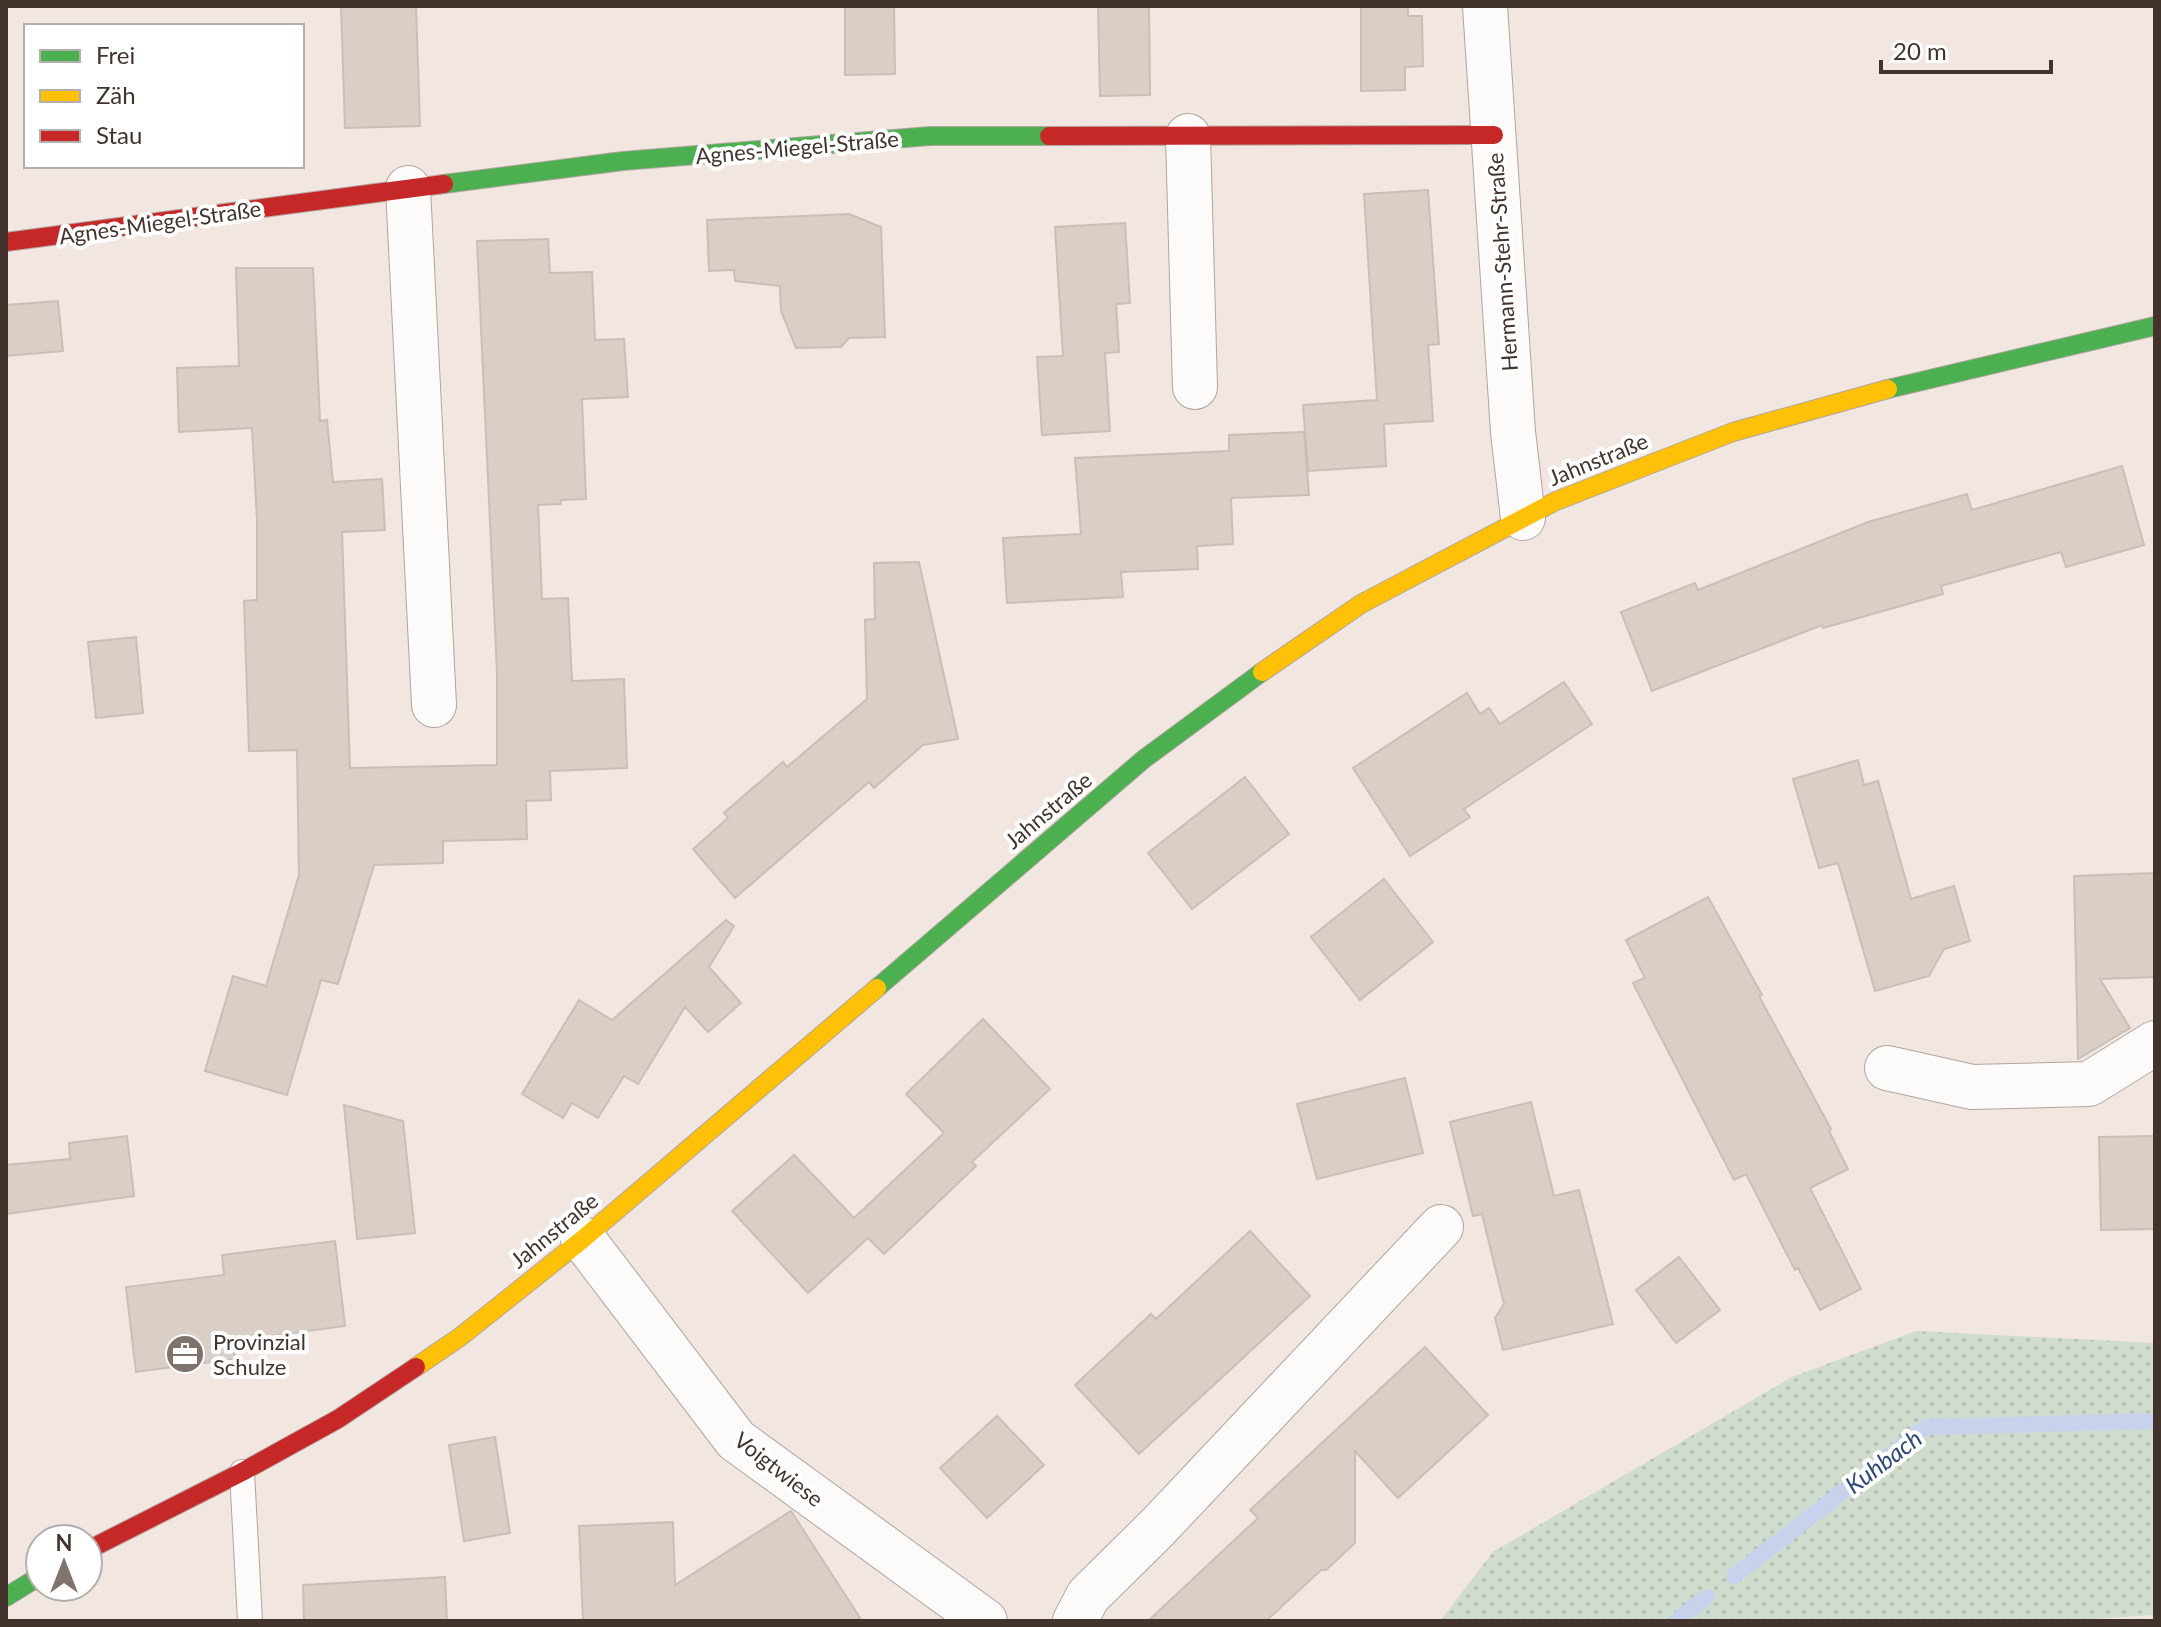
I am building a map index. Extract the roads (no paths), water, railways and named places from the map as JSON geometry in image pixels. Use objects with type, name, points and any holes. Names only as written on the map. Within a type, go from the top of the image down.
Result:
[{"type":"main road","name":"Agnes-Miegel-Straße","points":[[6,242],[623,161],[930,136],[1494,135]]},
{"type":"main road","name":"Jahnstraße","points":[[104,1542],[338,1419],[460,1337],[583,1239],[1144,759],[1243,685],[1361,604],[1556,501],[1733,432],[1933,377],[2155,326]]},
{"type":"main road","points":[[6,1597],[24,1586]]},
{"type":"street","name":"Hermann-Stehr-Straße","points":[[1485,6],[1513,432],[1523,518]]},
{"type":"street","points":[[1188,136],[1195,387]]},
{"type":"street","points":[[408,188],[434,705]]},
{"type":"street","points":[[1887,1068],[1972,1087],[2089,1084],[2155,1043]]},
{"type":"street","points":[[1075,1621],[1088,1596],[1157,1528],[1441,1227]]},
{"type":"street","name":"Voigtwiese","points":[[583,1239],[736,1440],[985,1621]]},
{"type":"lane","points":[[242,1472],[250,1621]]},
{"type":"waterway","name":"Kuhbach","points":[[1734,1576],[1926,1427],[2155,1421]]},
{"type":"waterway","name":"Kuhbach","points":[[1676,1621],[1707,1597]]},
{"type":"place","name":"Provinzial Schulze","points":[[185,1354]]}]
